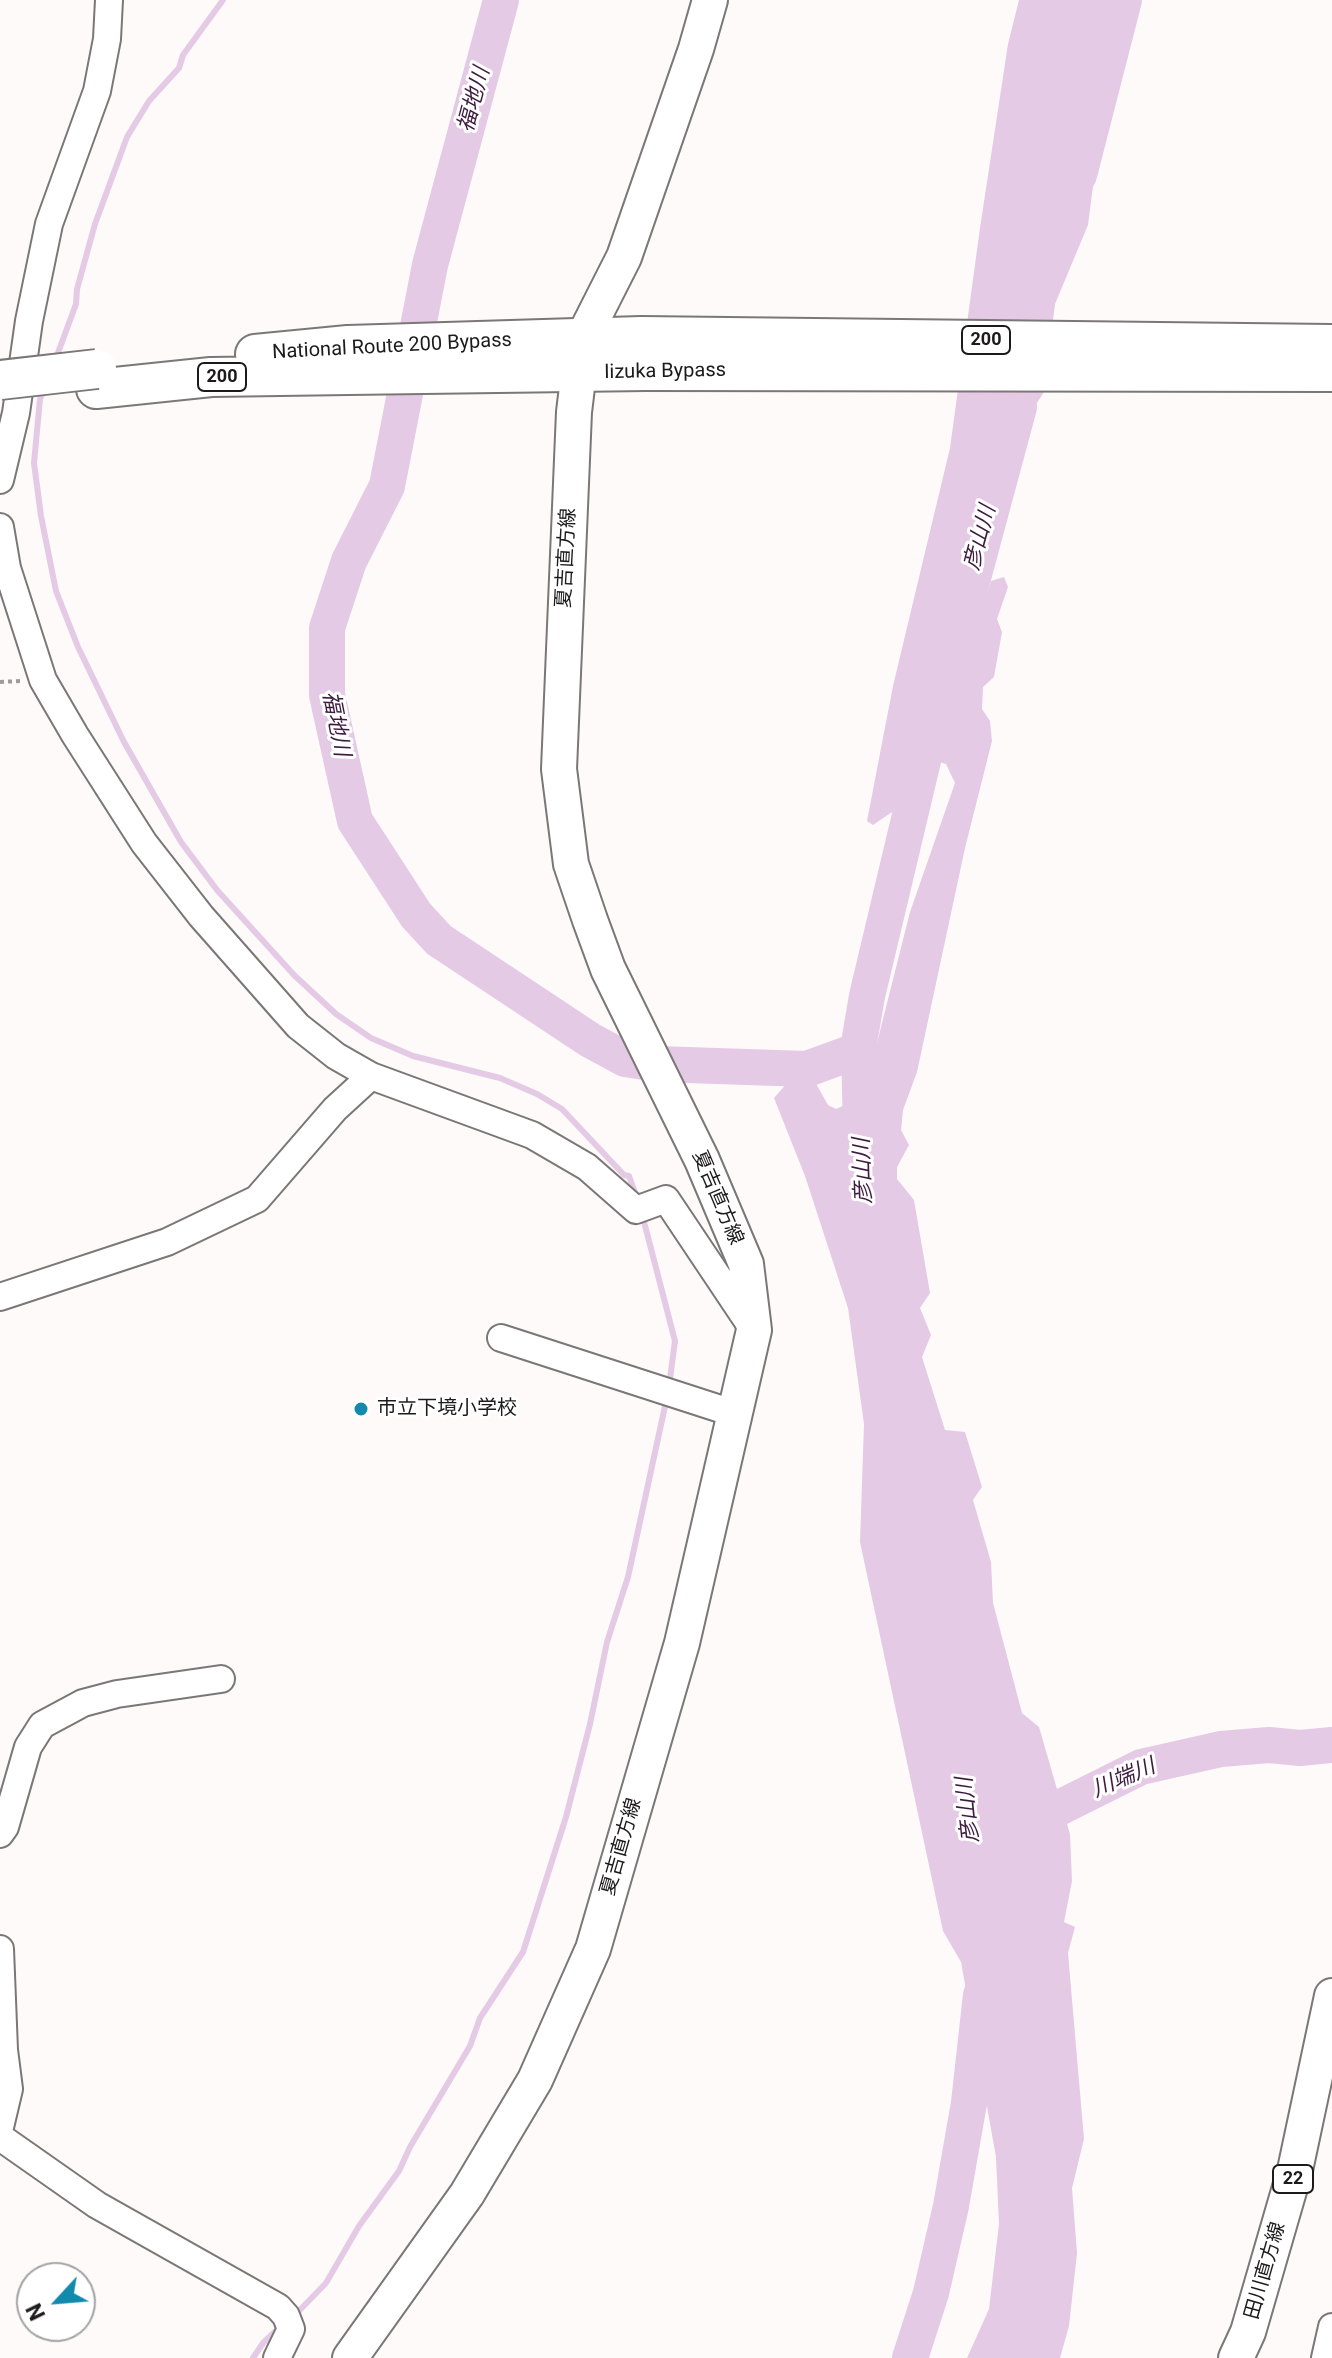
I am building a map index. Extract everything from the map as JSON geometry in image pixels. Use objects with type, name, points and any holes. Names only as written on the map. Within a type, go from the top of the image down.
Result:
[{"type":"highway","name":"200","points":[[643,354],[1332,344]]},
{"type":"highway","name":"National Route 200 Bypass","points":[[0,380],[96,379],[348,360],[643,354]]},
{"type":"highway","name":"Iizuka Bypass","points":[[643,354],[1332,372]]},
{"type":"highway","name":"200","points":[[0,402],[96,379]]},
{"type":"main road","name":"夏吉直方線","points":[[350,2358],[467,2194],[535,2080],[593,1949],[682,1643],[754,1330],[746,1264],[702,1160],[608,969],[571,864],[559,769],[580,356],[624,257],[710,0]]},
{"type":"main road","name":"田川直方線","points":[[1236,2358],[1248,2332],[1295,2170],[1332,1996]]},
{"type":"street","points":[[0,480],[16,413],[29,321],[49,224],[97,91],[107,39],[109,0]]},
{"type":"street","points":[[0,527],[7,568],[43,680],[144,843],[201,916],[298,1026],[336,1056],[371,1076],[532,1135],[587,1167],[636,1210],[666,1199],[754,1330]]},
{"type":"street","points":[[0,1297],[167,1242],[257,1199],[335,1109],[371,1076]]},
{"type":"street","points":[[501,1338],[736,1414]]},
{"type":"street","points":[[0,1834],[5,1827],[28,1747],[42,1725],[83,1703],[117,1694],[221,1679]]},
{"type":"street","points":[[0,1949],[4,2050],[9,2089],[0,2127]]},
{"type":"street","points":[[0,2137],[97,2205],[278,2307],[291,2329],[277,2358]]},
{"type":"street","points":[[1325,2358],[1332,2327]]},
{"type":"water","points":[[1019,0],[1123,0],[1117,51],[1089,111],[1095,170],[1088,225],[1055,304],[1044,392],[1024,423],[1016,446],[998,462],[972,599],[979,602],[987,594],[991,581],[1004,577],[1008,587],[997,619],[1002,632],[994,677],[983,687],[982,709],[990,721],[992,741],[965,848],[917,1072],[903,1110],[901,1130],[909,1145],[897,1167],[897,1179],[914,1200],[930,1293],[920,1308],[931,1335],[922,1357],[945,1430],[965,1432],[982,1487],[973,1500],[991,1562],[993,1603],[1022,1713],[1039,1727],[1070,1834],[1072,1881],[1064,1922],[1075,1927],[1068,1953],[1084,2139],[1072,2188],[1077,2253],[1069,2326],[1060,2358],[967,2358],[989,2309],[999,2224],[996,2157],[961,1962],[943,1931],[860,1542],[864,1424],[848,1308],[805,1176],[774,1098],[795,1074],[804,1071],[810,1073],[828,1105],[836,1109],[853,1097],[877,1043],[910,912],[955,783],[946,764],[933,760],[927,762],[904,804],[873,825],[867,821],[893,686],[950,448],[1008,44]]},
{"type":"waterway","points":[[55,361],[76,304],[77,289],[95,224],[127,137],[149,101],[179,68],[183,55],[223,0]]},
{"type":"waterway","name":"福地川","points":[[501,0],[430,265],[387,486],[349,561],[327,628],[327,695],[355,821],[416,915],[439,940],[590,1040],[625,1059],[657,1064],[807,1069],[859,1050]]},
{"type":"waterway","name":"彦山川","points":[[1079,175],[1124,0]]},
{"type":"waterway","points":[[45,387],[40,399],[34,463],[56,591],[78,647],[124,742],[181,842],[217,890],[294,975],[336,1014],[371,1038],[413,1056],[500,1078],[562,1109],[624,1175],[629,1176],[636,1196]]},
{"type":"waterway","name":"彦山川","points":[[970,589],[1019,407]]},
{"type":"waterway","name":"彦山川","points":[[861,1135],[859,1043],[867,996],[931,727]]},
{"type":"waterway","points":[[642,1214],[675,1341],[669,1386]]},
{"type":"waterway","points":[[295,2315],[326,2283],[359,2226],[399,2171],[470,2046],[480,2018],[523,1952],[566,1817],[607,1642],[628,1577],[667,1397]]},
{"type":"waterway","name":"川端川","points":[[1019,1828],[1141,1767],[1221,1749],[1332,1745]]},
{"type":"waterway","name":"彦山川","points":[[910,2358],[931,2293],[951,2206],[969,2103],[981,1995]]},
{"type":"waterway","points":[[253,2358],[280,2327]]},
{"type":"place","name":"市立下境小学校","points":[[361,1409]]}]
